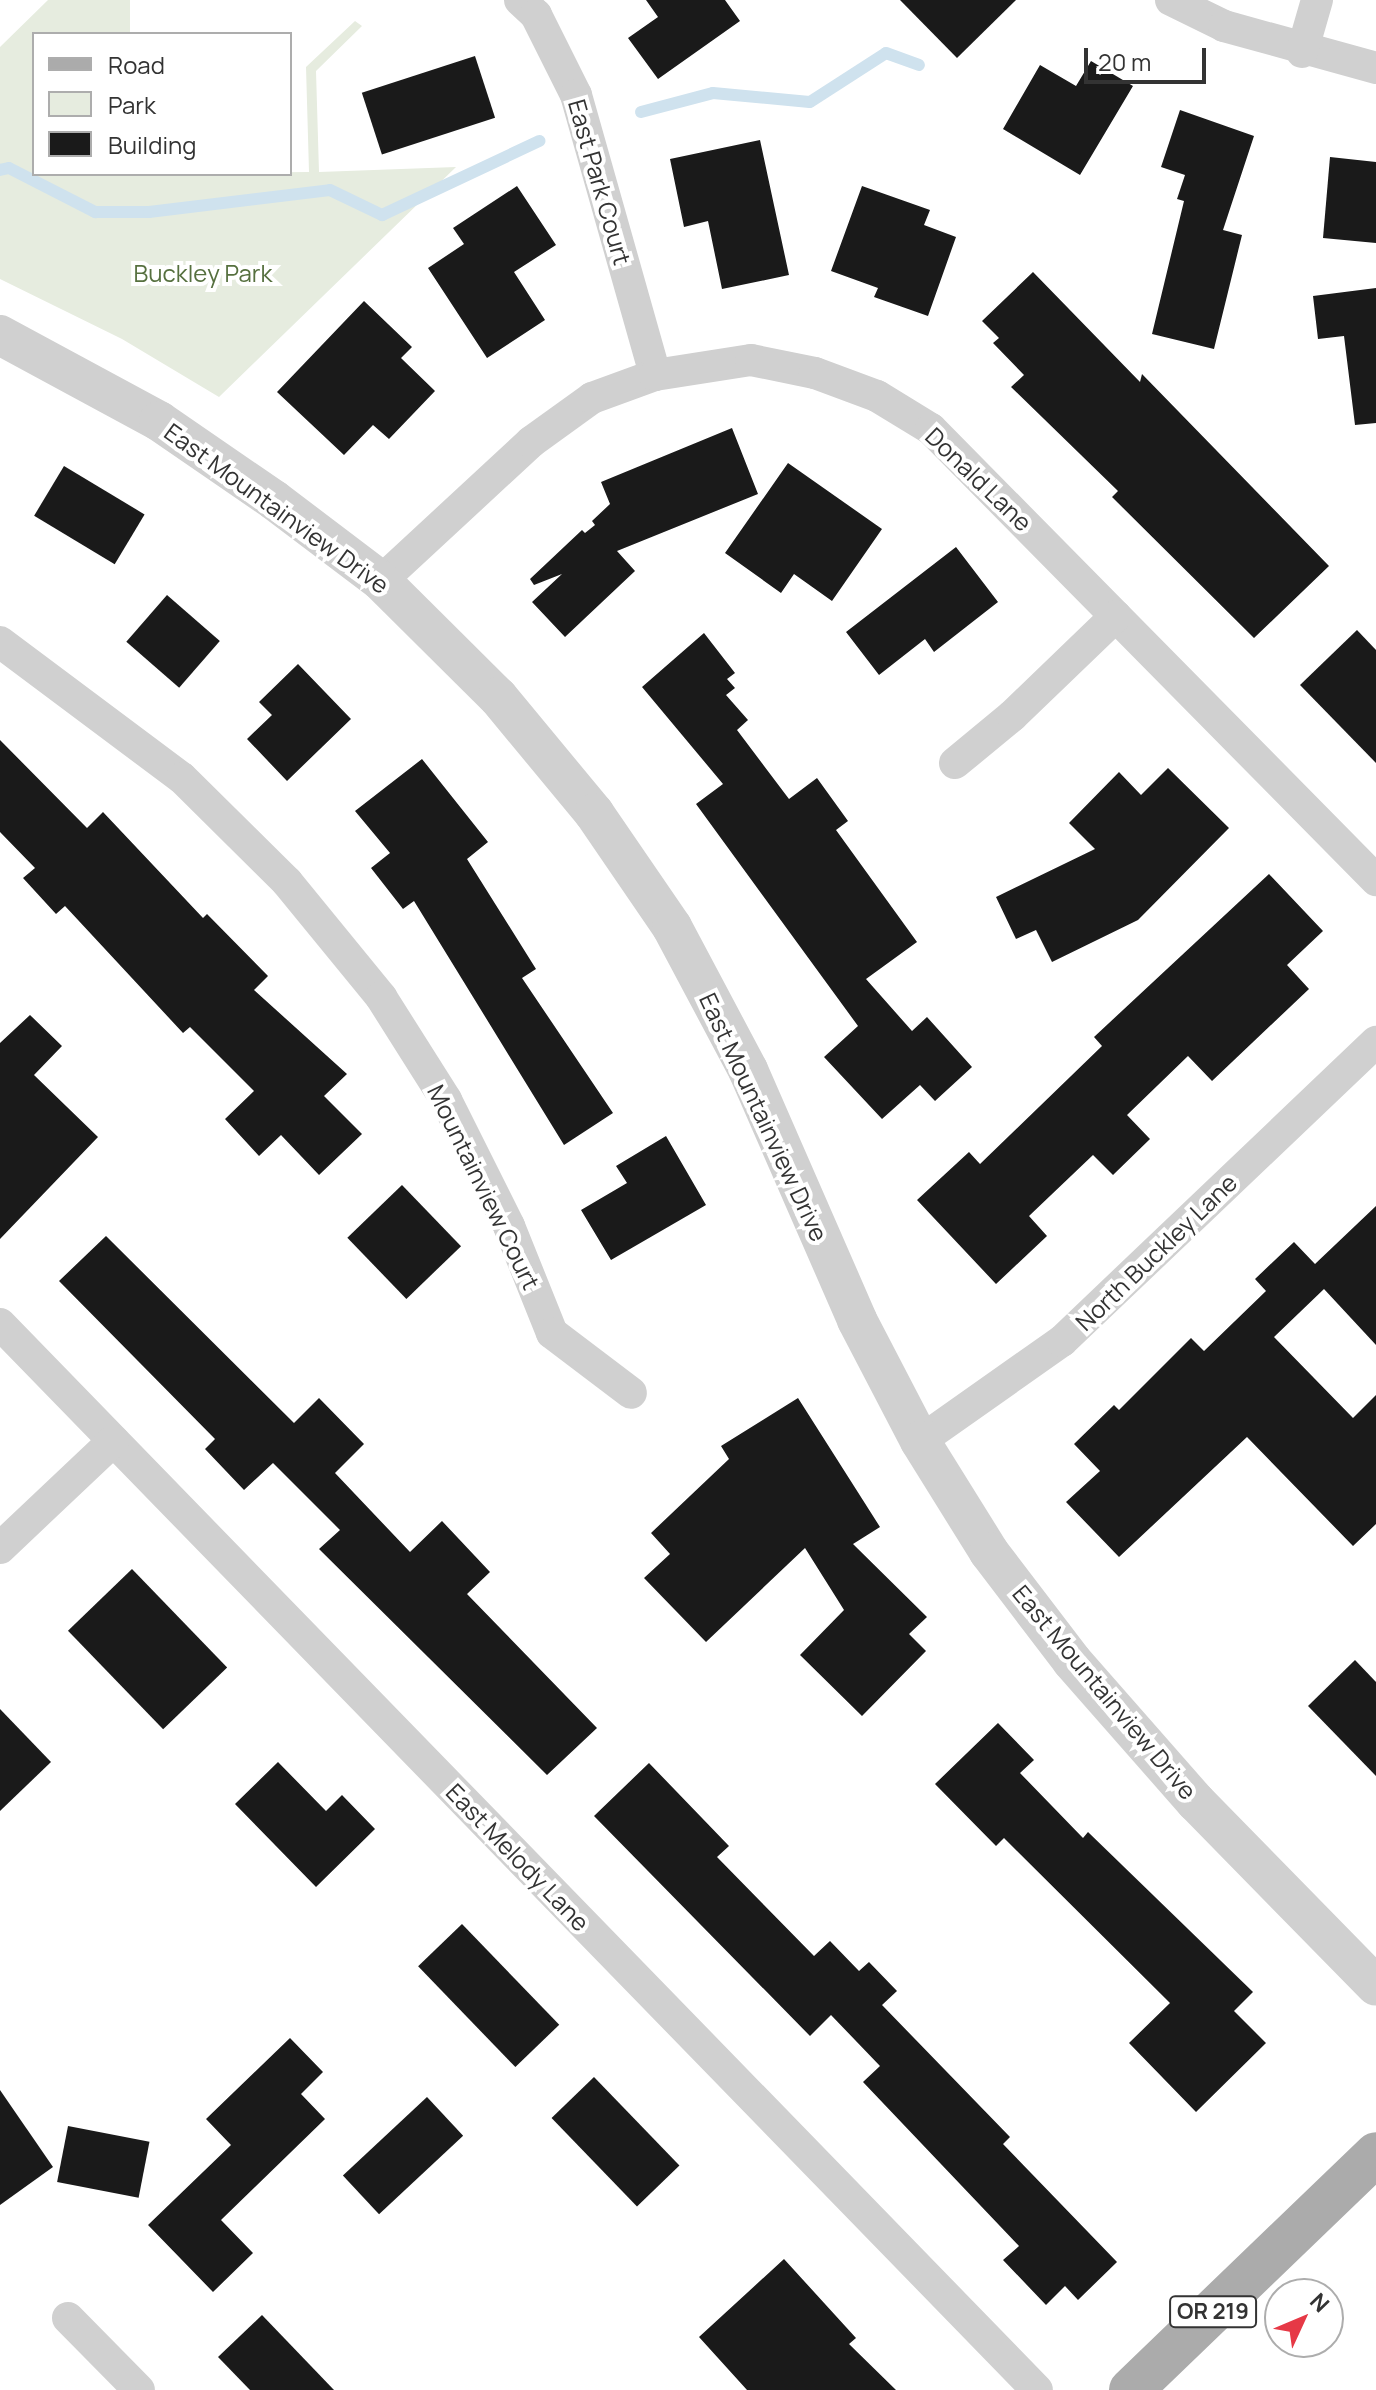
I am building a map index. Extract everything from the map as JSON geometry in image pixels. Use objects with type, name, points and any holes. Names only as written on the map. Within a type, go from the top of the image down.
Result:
[{"type":"main road","name":"OR 219","points":[[1131,2390],[1376,2154]]},
{"type":"street","name":"East Park Court","points":[[520,0],[536,15],[576,95],[655,375]]},
{"type":"street","points":[[1171,0],[1224,26],[1302,52],[1376,68]]},
{"type":"street","points":[[1302,52],[1317,0]]},
{"type":"street","name":"East Mountainview Drive","points":[[3,343],[159,421],[381,581],[498,697],[594,813],[672,927],[748,1070],[857,1320],[920,1441],[989,1552],[1072,1661],[1196,1802],[1376,1986]]},
{"type":"street","name":"Donald Lane","points":[[381,581],[531,442],[592,398],[655,375],[751,360],[815,373],[877,396],[931,429],[1376,880]]},
{"type":"street","points":[[955,763],[1012,716],[1116,616]]},
{"type":"street","name":"Mountainview Court","points":[[0,642],[182,778],[287,882],[381,997],[446,1100],[509,1226],[552,1333],[631,1393]]},
{"type":"street","name":"North Buckley Lane","points":[[920,1441],[1062,1341],[1376,1042]]},
{"type":"street","name":"East Melody Lane","points":[[0,1324],[1037,2390]]},
{"type":"street","points":[[0,1548],[113,1441]]},
{"type":"street","points":[[68,2318],[139,2390]]},
{"type":"green space","name":"Buckley Park","points":[[48,0],[130,0],[130,32],[32,32],[32,176],[292,176],[292,172],[309,172],[306,67],[355,21],[362,26],[316,71],[319,172],[456,167],[219,397],[122,339],[0,279],[0,47]]},
{"type":"building","points":[[646,0],[725,0],[740,21],[658,79],[628,38],[658,17]]},
{"type":"building","points":[[900,0],[1016,0],[957,58]]},
{"type":"building","points":[[475,56],[495,118],[382,155],[362,93]]},
{"type":"building","points":[[1091,61],[1133,86],[1080,175],[1003,129],[1040,65],[1076,86]]},
{"type":"building","points":[[1180,110],[1254,136],[1223,230],[1242,235],[1214,349],[1152,334],[1184,201],[1177,199],[1185,175],[1161,167]]},
{"type":"building","points":[[760,140],[789,275],[722,289],[708,221],[684,227],[670,159]]},
{"type":"building","points":[[1330,157],[1376,162],[1376,243],[1323,238]]},
{"type":"building","points":[[517,186],[556,245],[514,272],[545,320],[487,358],[428,268],[464,244],[453,228]]},
{"type":"building","points":[[862,186],[930,210],[924,225],[956,237],[928,316],[874,297],[878,288],[831,271]]},
{"type":"building","points":[[1033,272],[1140,382],[1142,374],[1329,566],[1254,638],[1112,497],[1118,491],[1011,387],[1024,375],[993,343],[999,338],[982,321]]},
{"type":"building","points":[[1376,288],[1376,423],[1355,425],[1344,336],[1318,339],[1313,296]]},
{"type":"building","points":[[364,301],[412,347],[401,358],[435,391],[389,439],[373,425],[344,455],[277,392]]},
{"type":"building","points":[[732,428],[758,494],[617,551],[635,571],[565,637],[532,602],[562,574],[534,585],[530,579],[582,530],[585,533],[595,525],[592,521],[610,504],[601,482]]},
{"type":"building","points":[[788,463],[882,529],[832,601],[794,574],[781,593],[725,553]]},
{"type":"building","points":[[64,466],[145,514],[115,564],[34,516]]},
{"type":"building","points":[[956,547],[998,602],[934,652],[925,639],[879,675],[846,632]]},
{"type":"building","points":[[167,595],[220,641],[179,688],[126,642]]},
{"type":"building","points":[[1357,630],[1376,650],[1376,763],[1300,685]]},
{"type":"building","points":[[704,633],[735,673],[727,679],[735,688],[726,695],[748,720],[737,730],[789,799],[817,778],[848,821],[836,830],[917,942],[866,979],[912,1031],[927,1017],[972,1067],[935,1101],[920,1085],[882,1119],[824,1057],[858,1026],[696,804],[723,784],[642,687]]},
{"type":"building","points":[[298,664],[351,719],[287,781],[247,739],[272,715],[259,702]]},
{"type":"building","points":[[0,740],[87,828],[103,812],[203,918],[207,914],[268,976],[254,990],[347,1074],[324,1096],[362,1134],[319,1175],[281,1135],[259,1156],[225,1119],[254,1091],[190,1027],[183,1033],[65,906],[56,914],[23,878],[35,868],[0,832]]},
{"type":"building","points":[[422,759],[488,842],[467,859],[536,969],[522,978],[613,1113],[564,1145],[414,901],[403,909],[371,868],[390,853],[355,811]]},
{"type":"building","points":[[1168,768],[1229,828],[1138,920],[1052,962],[1036,930],[1016,939],[996,897],[1095,849],[1069,823],[1119,772],[1141,795]]},
{"type":"building","points":[[1269,874],[1323,931],[1287,965],[1309,989],[1212,1081],[1188,1056],[1127,1115],[1150,1139],[1113,1175],[1093,1155],[1029,1216],[1047,1236],[996,1284],[917,1200],[969,1152],[980,1164],[1102,1046],[1094,1037]]},
{"type":"building","points":[[30,1015],[62,1046],[34,1075],[98,1137],[0,1239],[0,1043]]},
{"type":"building","points":[[666,1136],[706,1205],[611,1260],[581,1210],[627,1183],[616,1166]]},
{"type":"building","points":[[402,1185],[461,1246],[406,1299],[347,1238]]},
{"type":"building","points":[[1376,1206],[1376,1345],[1324,1289],[1274,1337],[1353,1418],[1376,1395],[1376,1524],[1353,1546],[1247,1437],[1119,1557],[1066,1502],[1100,1471],[1074,1444],[1114,1405],[1119,1410],[1191,1338],[1204,1351],[1266,1291],[1255,1279],[1294,1242],[1315,1264]]},
{"type":"building","points":[[106,1236],[294,1423],[319,1398],[364,1444],[335,1473],[410,1552],[442,1521],[490,1572],[467,1594],[597,1728],[547,1775],[319,1549],[340,1530],[273,1463],[244,1490],[205,1449],[215,1439],[59,1281]]},
{"type":"building","points":[[798,1398],[880,1527],[853,1544],[927,1617],[909,1634],[926,1651],[862,1716],[800,1655],[844,1610],[805,1548],[706,1642],[644,1578],[670,1554],[651,1533],[729,1459],[721,1446]]},
{"type":"building","points":[[132,1569],[227,1668],[163,1729],[68,1631]]},
{"type":"building","points":[[1355,1660],[1376,1682],[1376,1776],[1308,1706]]},
{"type":"building","points":[[0,1709],[51,1762],[0,1811]]},
{"type":"building","points":[[998,1723],[1034,1760],[1020,1773],[1083,1838],[1088,1832],[1253,1992],[1234,2011],[1266,2043],[1196,2112],[1129,2043],[1170,2003],[1004,1838],[996,1846],[935,1784]]},
{"type":"building","points":[[278,1762],[326,1811],[342,1795],[375,1829],[316,1887],[235,1804]]},
{"type":"building","points":[[649,1763],[729,1846],[717,1857],[814,1956],[830,1941],[859,1971],[869,1962],[897,1991],[882,2005],[1010,2137],[1003,2144],[1117,2262],[1078,2300],[1065,2286],[1046,2305],[1003,2260],[1019,2246],[863,2082],[880,2066],[831,2015],[810,2036],[594,1816]]},
{"type":"building","points":[[462,1924],[559,2025],[515,2067],[418,1966]]},
{"type":"building","points":[[290,2038],[323,2072],[301,2094],[325,2119],[221,2220],[253,2253],[213,2292],[148,2225],[231,2145],[206,2119]]},
{"type":"building","points":[[594,2077],[679,2165],[637,2206],[552,2118]]},
{"type":"building","points":[[0,2090],[53,2167],[0,2205]]},
{"type":"building","points":[[427,2097],[463,2136],[379,2214],[343,2175]]},
{"type":"building","points":[[68,2126],[149,2142],[139,2198],[57,2182]]},
{"type":"building","points":[[784,2259],[856,2338],[849,2344],[896,2390],[747,2390],[699,2337]]},
{"type":"building","points":[[262,2315],[334,2390],[250,2390],[218,2357]]},
{"type":"waterway","points":[[641,112],[713,93],[810,102],[886,53],[919,65]]},
{"type":"waterway","points":[[0,170],[9,168],[95,212],[149,212],[330,190],[382,215],[539,141]]}]
